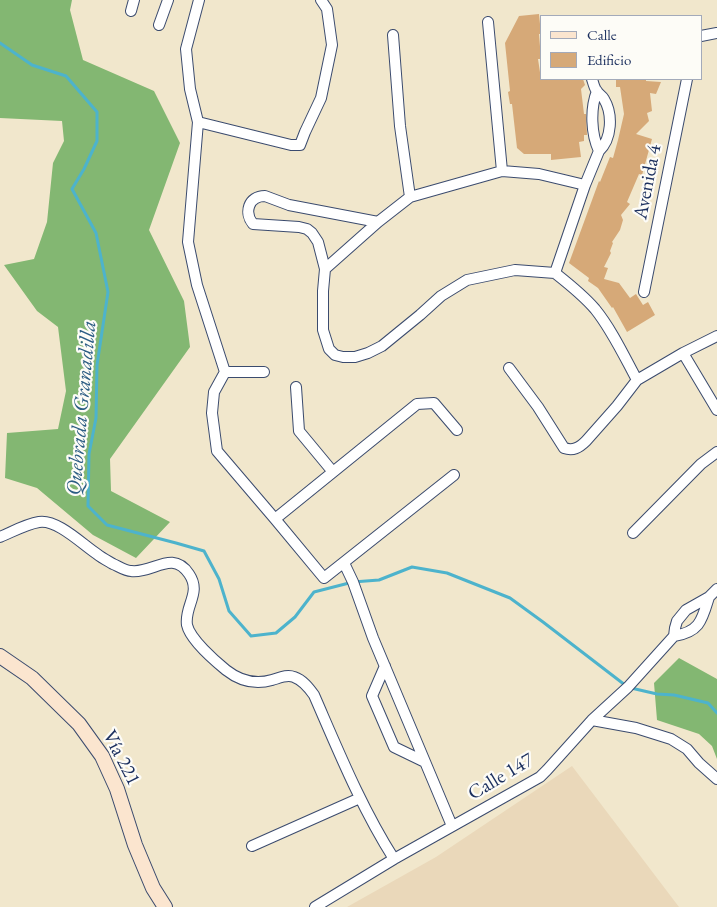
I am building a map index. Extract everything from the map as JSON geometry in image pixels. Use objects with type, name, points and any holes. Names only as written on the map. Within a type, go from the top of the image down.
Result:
[{"type":"main road","name":"Vía 221","points":[[0,656],[32,678],[79,724],[102,756],[117,789],[135,845],[149,880],[165,907]]},
{"type":"street","points":[[131,11],[134,0]]},
{"type":"street","points":[[159,24],[168,0]]},
{"type":"street","points":[[199,0],[186,48],[190,89],[198,122],[188,242],[197,285],[225,372],[214,392],[212,412],[217,451],[324,578],[454,475]]},
{"type":"street","points":[[198,122],[300,145],[321,98],[332,45],[327,9],[321,0]]},
{"type":"street","points":[[488,22],[502,171]]},
{"type":"street","points":[[702,36],[717,32]]},
{"type":"street","points":[[392,35],[400,126],[410,197]]},
{"type":"street","points":[[555,272],[585,185],[599,151],[606,142],[609,129],[610,118],[607,106],[604,98],[597,92],[592,80]]},
{"type":"street","name":"Avenida 4","points":[[644,292],[687,80]]},
{"type":"street","points":[[597,92],[593,100],[593,121],[594,138],[599,151]]},
{"type":"street","points":[[325,269],[378,222],[410,197],[502,171],[539,174],[585,185]]},
{"type":"street","points":[[378,222],[289,205],[265,196],[253,199],[248,210],[251,223],[253,224],[300,227],[307,229],[316,237],[325,269],[323,330],[329,350],[335,355],[355,357],[382,346],[441,296],[467,280],[515,270],[555,272],[581,294],[596,310],[637,380]]},
{"type":"street","points":[[509,368],[538,407],[564,448],[569,450],[581,446],[586,441],[637,380],[717,336]]},
{"type":"street","points":[[683,353],[717,410]]},
{"type":"street","points":[[225,372],[264,372]]},
{"type":"street","points":[[296,387],[299,431],[333,472]]},
{"type":"street","points":[[275,519],[417,404],[434,403],[457,430]]},
{"type":"street","points":[[633,533],[701,464],[717,452]]},
{"type":"street","points":[[0,537],[40,521],[51,523],[99,556],[130,571],[142,571],[174,562],[181,565],[189,573],[195,589],[189,607],[187,624],[195,641],[226,670],[238,678],[249,682],[260,682],[289,676],[303,682],[314,695],[360,798],[382,841],[394,859]]},
{"type":"street","points":[[344,563],[353,582],[373,638],[452,826]]},
{"type":"street","points":[[709,597],[703,618],[693,630],[674,636],[677,621],[686,610],[709,597],[717,589]]},
{"type":"street","name":"Calle 147","points":[[315,907],[394,859],[540,777],[592,720],[628,687],[674,636]]},
{"type":"street","points":[[385,666],[372,696],[394,747],[425,762]]},
{"type":"street","points":[[592,720],[636,728],[671,739],[687,749],[717,780]]},
{"type":"street","points":[[252,846],[360,798]]},
{"type":"shaded area","points":[[572,766],[679,907],[347,907],[436,857]]},
{"type":"green space","points":[[0,0],[72,0],[70,10],[83,60],[154,91],[180,143],[149,230],[184,301],[190,347],[110,459],[111,491],[170,522],[136,558],[93,535],[37,488],[5,478],[7,433],[58,429],[66,391],[58,327],[37,311],[4,265],[34,259],[47,222],[53,163],[64,141],[62,121],[0,118]]},
{"type":"green space","points":[[679,658],[717,679],[717,759],[712,746],[699,734],[657,720],[654,683]]},
{"type":"building","points":[[539,14],[540,59],[538,59],[540,80],[583,80],[585,85],[581,89],[584,114],[586,114],[587,135],[584,135],[584,141],[579,142],[581,157],[551,160],[551,154],[524,154],[517,148],[512,104],[510,104],[508,92],[510,91],[505,43],[519,16]]},
{"type":"building","points":[[616,80],[661,82],[656,94],[650,93],[652,111],[647,113],[649,121],[636,134],[652,139],[642,175],[639,174],[627,202],[630,204],[621,215],[623,220],[620,230],[612,242],[611,253],[604,267],[608,268],[604,279],[619,283],[630,298],[636,294],[643,305],[648,302],[655,315],[627,332],[613,307],[598,288],[588,281],[589,278],[569,263],[599,181],[610,157],[613,158],[618,140],[624,114],[620,87],[616,87]]},
{"type":"waterway","name":"Quebrada Granadilla","points":[[0,43],[32,65],[66,76],[97,112],[97,141],[72,189],[96,233],[108,292],[97,365],[96,418],[89,454],[88,506],[107,525],[204,551],[219,579],[229,611],[251,636],[276,633],[295,617],[314,592],[353,582],[379,580],[412,567],[447,573],[510,598],[625,685]]},
{"type":"waterway","name":"Quebrada Granadilla","points":[[631,688],[708,703],[717,713]]}]
